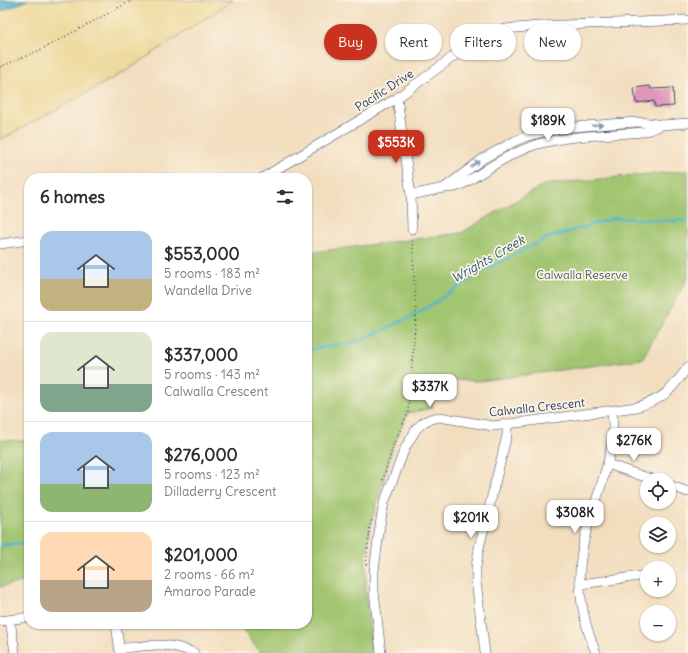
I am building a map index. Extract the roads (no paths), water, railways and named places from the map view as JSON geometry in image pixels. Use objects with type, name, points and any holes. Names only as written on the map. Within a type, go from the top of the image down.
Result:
[{"type":"street","name":"Pacific Drive","points":[[270,173],[397,98],[468,46],[485,36],[505,29],[539,26],[688,20]]},
{"type":"street","points":[[397,98],[411,194],[412,229]]},
{"type":"street","points":[[411,194],[444,188],[484,158],[527,136],[574,127],[628,122],[662,125],[688,123]]},
{"type":"street","points":[[0,244],[24,241]]},
{"type":"street","name":"Calwalla Crescent","points":[[381,653],[374,591],[374,571],[384,503],[411,438],[417,428],[424,422],[439,417],[485,425],[507,424],[638,407],[660,399],[688,367]]},
{"type":"street","points":[[596,653],[584,615],[581,584],[582,550],[614,438],[612,411]]},
{"type":"street","points":[[485,653],[477,595],[476,567],[479,548],[507,435],[507,424]]},
{"type":"street","points":[[607,464],[640,475]]},
{"type":"street","points":[[676,488],[688,492]]},
{"type":"street","points":[[581,584],[640,576]]},
{"type":"street","points":[[15,653],[5,620],[24,618]]},
{"type":"street","points":[[117,629],[120,651],[155,645],[170,645],[194,653]]},
{"type":"water","points":[[0,0],[28,0],[0,12]]},
{"type":"waterway","name":"Wrights Creek","points":[[312,349],[359,341],[417,314],[483,271],[545,239],[614,218],[676,221],[688,220]]},
{"type":"waterway","name":"Wrights Creek","points":[[0,545],[24,543]]},
{"type":"park label","name":"Calwalla Reserve","points":[[582,274]]}]
